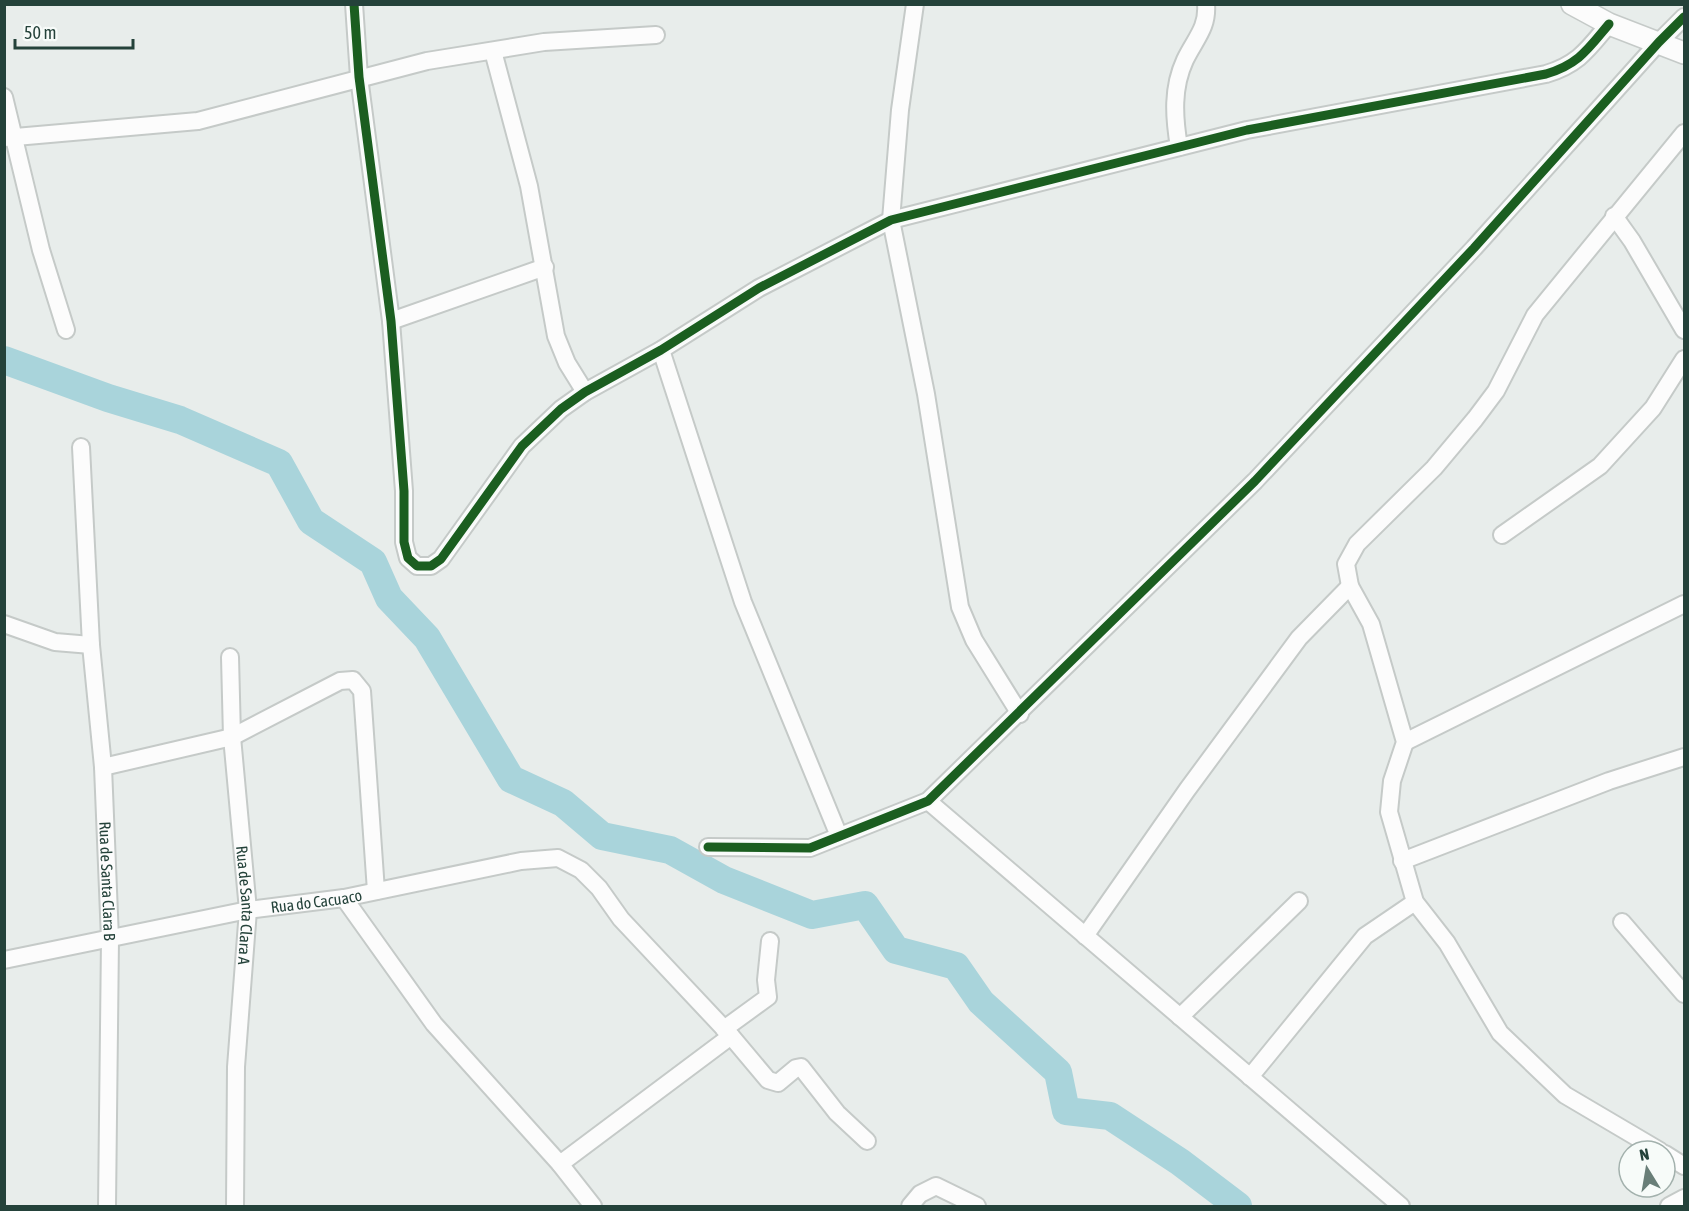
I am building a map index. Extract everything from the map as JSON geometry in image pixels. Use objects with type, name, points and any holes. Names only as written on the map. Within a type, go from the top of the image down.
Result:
[{"type":"street","points":[[354,4],[359,77],[391,321],[404,491],[404,542],[408,558],[417,566],[432,566],[441,559],[522,446],[548,420],[585,392],[661,350],[759,288],[891,220],[1247,130],[1546,74],[1565,68],[1581,59],[1609,24]]},
{"type":"street","points":[[915,4],[900,110],[891,220],[926,394],[960,607],[974,640],[1020,714]]},
{"type":"street","points":[[1179,147],[1174,113],[1175,98],[1185,60],[1204,30],[1206,4]]},
{"type":"street","points":[[1572,4],[1609,24],[1684,53]]},
{"type":"street","points":[[708,847],[810,848],[928,801],[1020,714],[1255,481],[1474,248],[1684,17]]},
{"type":"street","points":[[9,137],[198,121],[359,77],[428,62],[544,42],[656,34]]},
{"type":"street","points":[[493,51],[529,186],[560,348],[585,392]]},
{"type":"street","points":[[4,97],[9,137],[66,330]]},
{"type":"street","points":[[1640,1139],[1565,1095],[1500,1033],[1447,943],[1415,902],[1389,812],[1392,781],[1405,742],[1371,624],[1350,586],[1346,564],[1357,544],[1434,468],[1475,418],[1496,391],[1535,315],[1684,133]]},
{"type":"street","points":[[1614,216],[1632,241],[1684,330]]},
{"type":"street","points":[[391,321],[545,267]]},
{"type":"street","points":[[661,350],[743,602],[839,836]]},
{"type":"street","points":[[1502,535],[1600,466],[1653,408],[1684,359]]},
{"type":"street","name":"Rua de Santa Clara B","points":[[81,447],[91,645],[103,767],[110,939],[107,1206]]},
{"type":"street","points":[[1085,936],[1187,790],[1299,638],[1350,586]]},
{"type":"street","points":[[1405,742],[1684,604]]},
{"type":"street","points":[[4,624],[55,642],[91,645]]},
{"type":"street","name":"Rua de Santa Clara A","points":[[230,657],[232,737],[248,910],[236,1067],[235,1206]]},
{"type":"street","points":[[103,767],[232,737],[340,681],[353,680],[362,691],[376,891]]},
{"type":"street","points":[[1402,861],[1609,781],[1684,757]]},
{"type":"street","points":[[928,801],[1401,1206]]},
{"type":"street","name":"Rua do Cacuaco","points":[[4,960],[248,910],[344,898],[521,861],[558,858],[581,870],[599,888],[621,919],[728,1032]]},
{"type":"street","points":[[344,898],[434,1024],[560,1164],[593,1206]]},
{"type":"street","points":[[1180,1017],[1299,901]]},
{"type":"street","points":[[1250,1077],[1365,936],[1415,902]]},
{"type":"street","points":[[1622,922],[1684,994]]},
{"type":"street","points":[[560,1164],[728,1032],[768,997],[766,980],[770,941]]},
{"type":"street","points":[[728,1032],[773,1083],[778,1083],[796,1068],[801,1067],[837,1113],[867,1141]]},
{"type":"street","points":[[910,1206],[920,1194],[936,1186],[977,1206]]},
{"type":"street","points":[[1669,1206],[1684,1200]]},
{"type":"waterway","points":[[4,360],[108,398],[180,420],[279,463],[311,521],[373,562],[389,598],[427,638],[511,779],[563,803],[602,836],[670,850],[724,880],[812,915],[865,905],[896,950],[956,966],[981,1002],[1058,1072],[1066,1111],[1110,1116],[1180,1162],[1238,1206]]},
{"type":"cycle path","points":[[354,4],[359,77],[391,321],[404,491],[404,542],[408,558],[417,566],[431,566],[441,559],[522,446],[561,409],[585,392],[661,350],[759,288],[891,220],[1247,130],[1546,74],[1575,60],[1589,48],[1609,24]]},
{"type":"cycle path","points":[[708,847],[810,848],[928,801],[1255,481],[1474,248],[1684,17]]}]
